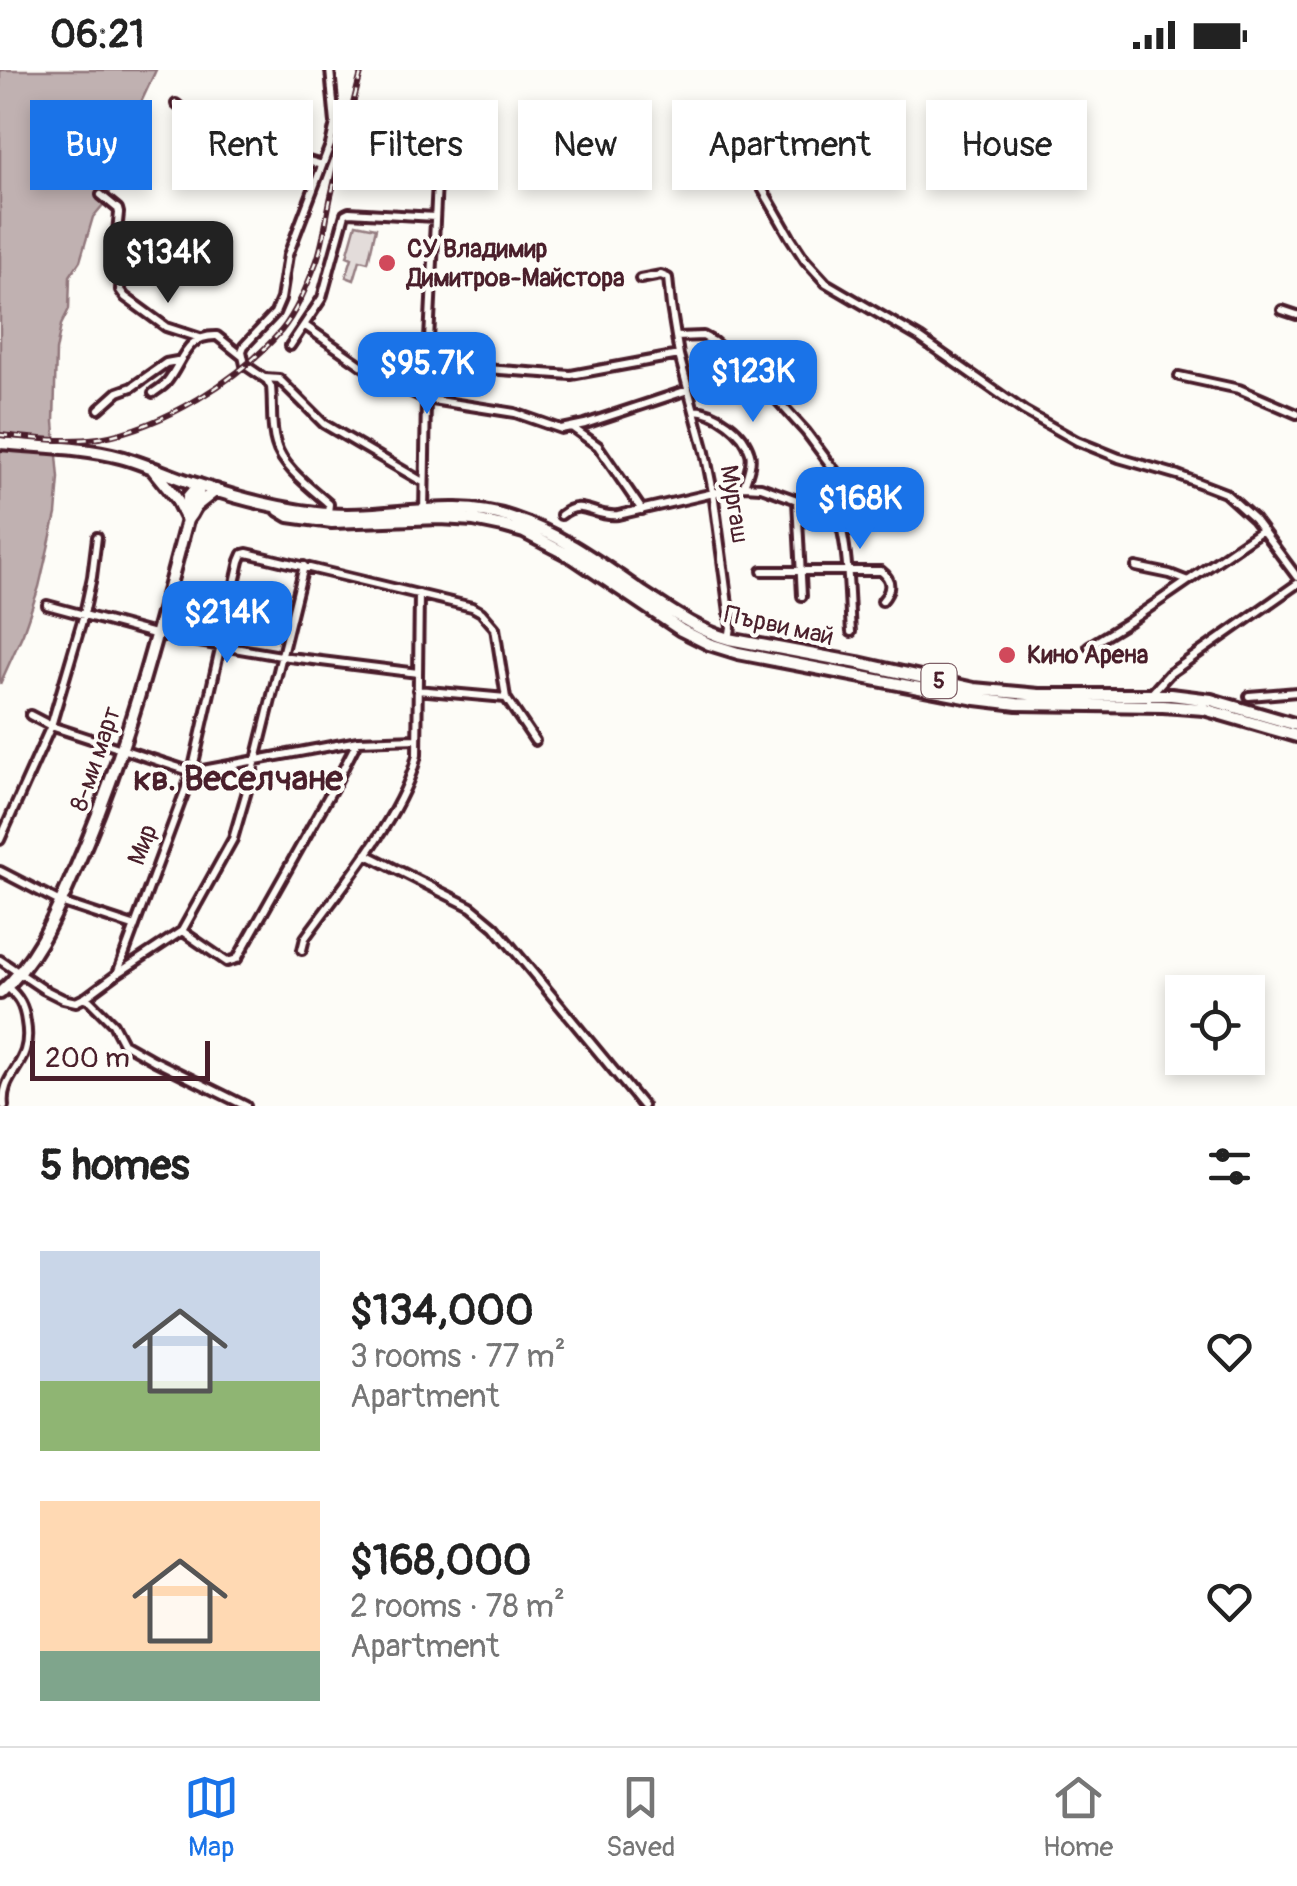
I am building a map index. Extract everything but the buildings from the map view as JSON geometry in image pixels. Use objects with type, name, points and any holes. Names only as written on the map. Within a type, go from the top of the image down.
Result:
[{"type":"main road","name":"Първи май","points":[[0,443],[113,455],[274,507],[328,514],[489,512],[558,536],[686,622],[727,644],[976,699],[1028,705],[1183,707],[1241,713]]},
{"type":"main road","points":[[150,466],[188,520]]},
{"type":"main road","points":[[198,485],[196,506],[188,520],[188,497],[198,485]]},
{"type":"main road","points":[[196,506],[216,490]]},
{"type":"main road","name":"Първи май","points":[[274,507],[289,516],[332,522],[424,514]]},
{"type":"main road","name":"8-ми март","points":[[3,990],[36,952],[99,814],[158,635],[188,520]]},
{"type":"main road","name":"Първи май","points":[[727,644],[858,662],[974,689],[1060,695],[1152,693],[1211,700],[1241,713]]},
{"type":"main road","name":"5","points":[[1241,713],[1297,725]]},
{"type":"main road","name":"5","points":[[1241,713],[1297,736]]},
{"type":"street","points":[[242,357],[244,346],[275,313],[281,299],[288,255],[330,145],[335,123],[330,70]]},
{"type":"street","points":[[313,162],[322,165]]},
{"type":"street","points":[[424,514],[436,190]]},
{"type":"street","points":[[763,190],[805,260],[826,284],[945,354],[1040,421],[1096,450],[1225,493],[1254,518],[1297,580],[1170,674],[1137,706]]},
{"type":"street","points":[[100,195],[119,212],[120,290],[125,298],[166,327],[200,338],[217,336],[264,378],[272,392],[276,446],[292,469],[329,504],[328,514]]},
{"type":"street","points":[[290,346],[322,298],[346,214],[435,217]]},
{"type":"street","name":"Мургаш","points":[[640,279],[661,275],[668,278],[676,337],[713,492],[731,627],[727,644]]},
{"type":"street","points":[[1282,310],[1297,315]]},
{"type":"street","points":[[304,325],[374,374],[426,399],[515,414],[560,429],[688,390]]},
{"type":"street","points":[[676,337],[703,336],[714,342],[760,382],[806,432],[850,492],[850,531]]},
{"type":"street","points":[[153,393],[200,338]]},
{"type":"street","points":[[429,366],[571,375],[680,355]]},
{"type":"street","points":[[98,409],[120,390],[132,388],[166,363],[178,360]]},
{"type":"street","points":[[1178,376],[1239,389],[1297,414]]},
{"type":"street","points":[[264,378],[279,379],[324,424],[424,482]]},
{"type":"street","points":[[694,410],[721,418],[745,444],[751,458],[744,486]]},
{"type":"street","points":[[572,428],[598,446],[642,510]]},
{"type":"street","points":[[561,515],[577,506],[609,516],[744,486],[761,487],[797,500],[822,492],[830,497],[841,530],[851,632]]},
{"type":"street","points":[[797,500],[802,596]]},
{"type":"street","points":[[1089,646],[1262,530]]},
{"type":"street","points":[[0,840],[51,726],[84,614],[97,537]]},
{"type":"street","name":"Мир","points":[[117,974],[192,772],[243,554],[304,566]]},
{"type":"street","points":[[0,960],[42,989],[70,1002],[86,998],[182,932],[233,838],[304,566],[481,612],[495,628],[506,698],[535,741]]},
{"type":"street","points":[[1136,567],[1188,582]]},
{"type":"street","points":[[762,571],[875,570],[886,576],[890,588],[882,601]]},
{"type":"street","points":[[302,950],[305,938],[366,854],[408,780],[417,755],[419,594]]},
{"type":"street","points":[[47,604],[158,635],[418,673]]},
{"type":"street","points":[[417,690],[506,698]]},
{"type":"street","points":[[1249,696],[1297,692]]},
{"type":"street","points":[[30,716],[192,772],[358,741],[417,739]]},
{"type":"street","points":[[182,932],[227,962],[237,958],[358,741]]},
{"type":"street","points":[[366,854],[471,907],[496,928],[644,1106]]},
{"type":"street","points":[[0,872],[60,902],[134,926]]},
{"type":"street","points":[[3,990],[17,996],[22,1004],[28,1032],[23,1060],[3,1087],[4,1106]]},
{"type":"street","points":[[86,998],[113,1024],[122,1043],[246,1106]]},
{"type":"shaded area","points":[[0,70],[156,70],[142,100],[30,100],[30,190],[110,190],[93,217],[80,261],[70,276],[69,309],[56,351],[56,514],[39,587],[0,684]]},
{"type":"shaded area","points":[[356,224],[376,228],[368,262],[360,260],[354,280],[346,277]]},
{"type":"railway","points":[[0,435],[74,440],[99,438],[149,424],[198,399],[264,349],[292,316],[316,263],[362,70]]},
{"type":"place","name":"СУ Владимир Димитров-Майстора","points":[[387,263]]},
{"type":"place","name":"Кино Арена","points":[[1007,655]]},
{"type":"district","name":"кв. Веселчане","points":[[238,779]]}]
